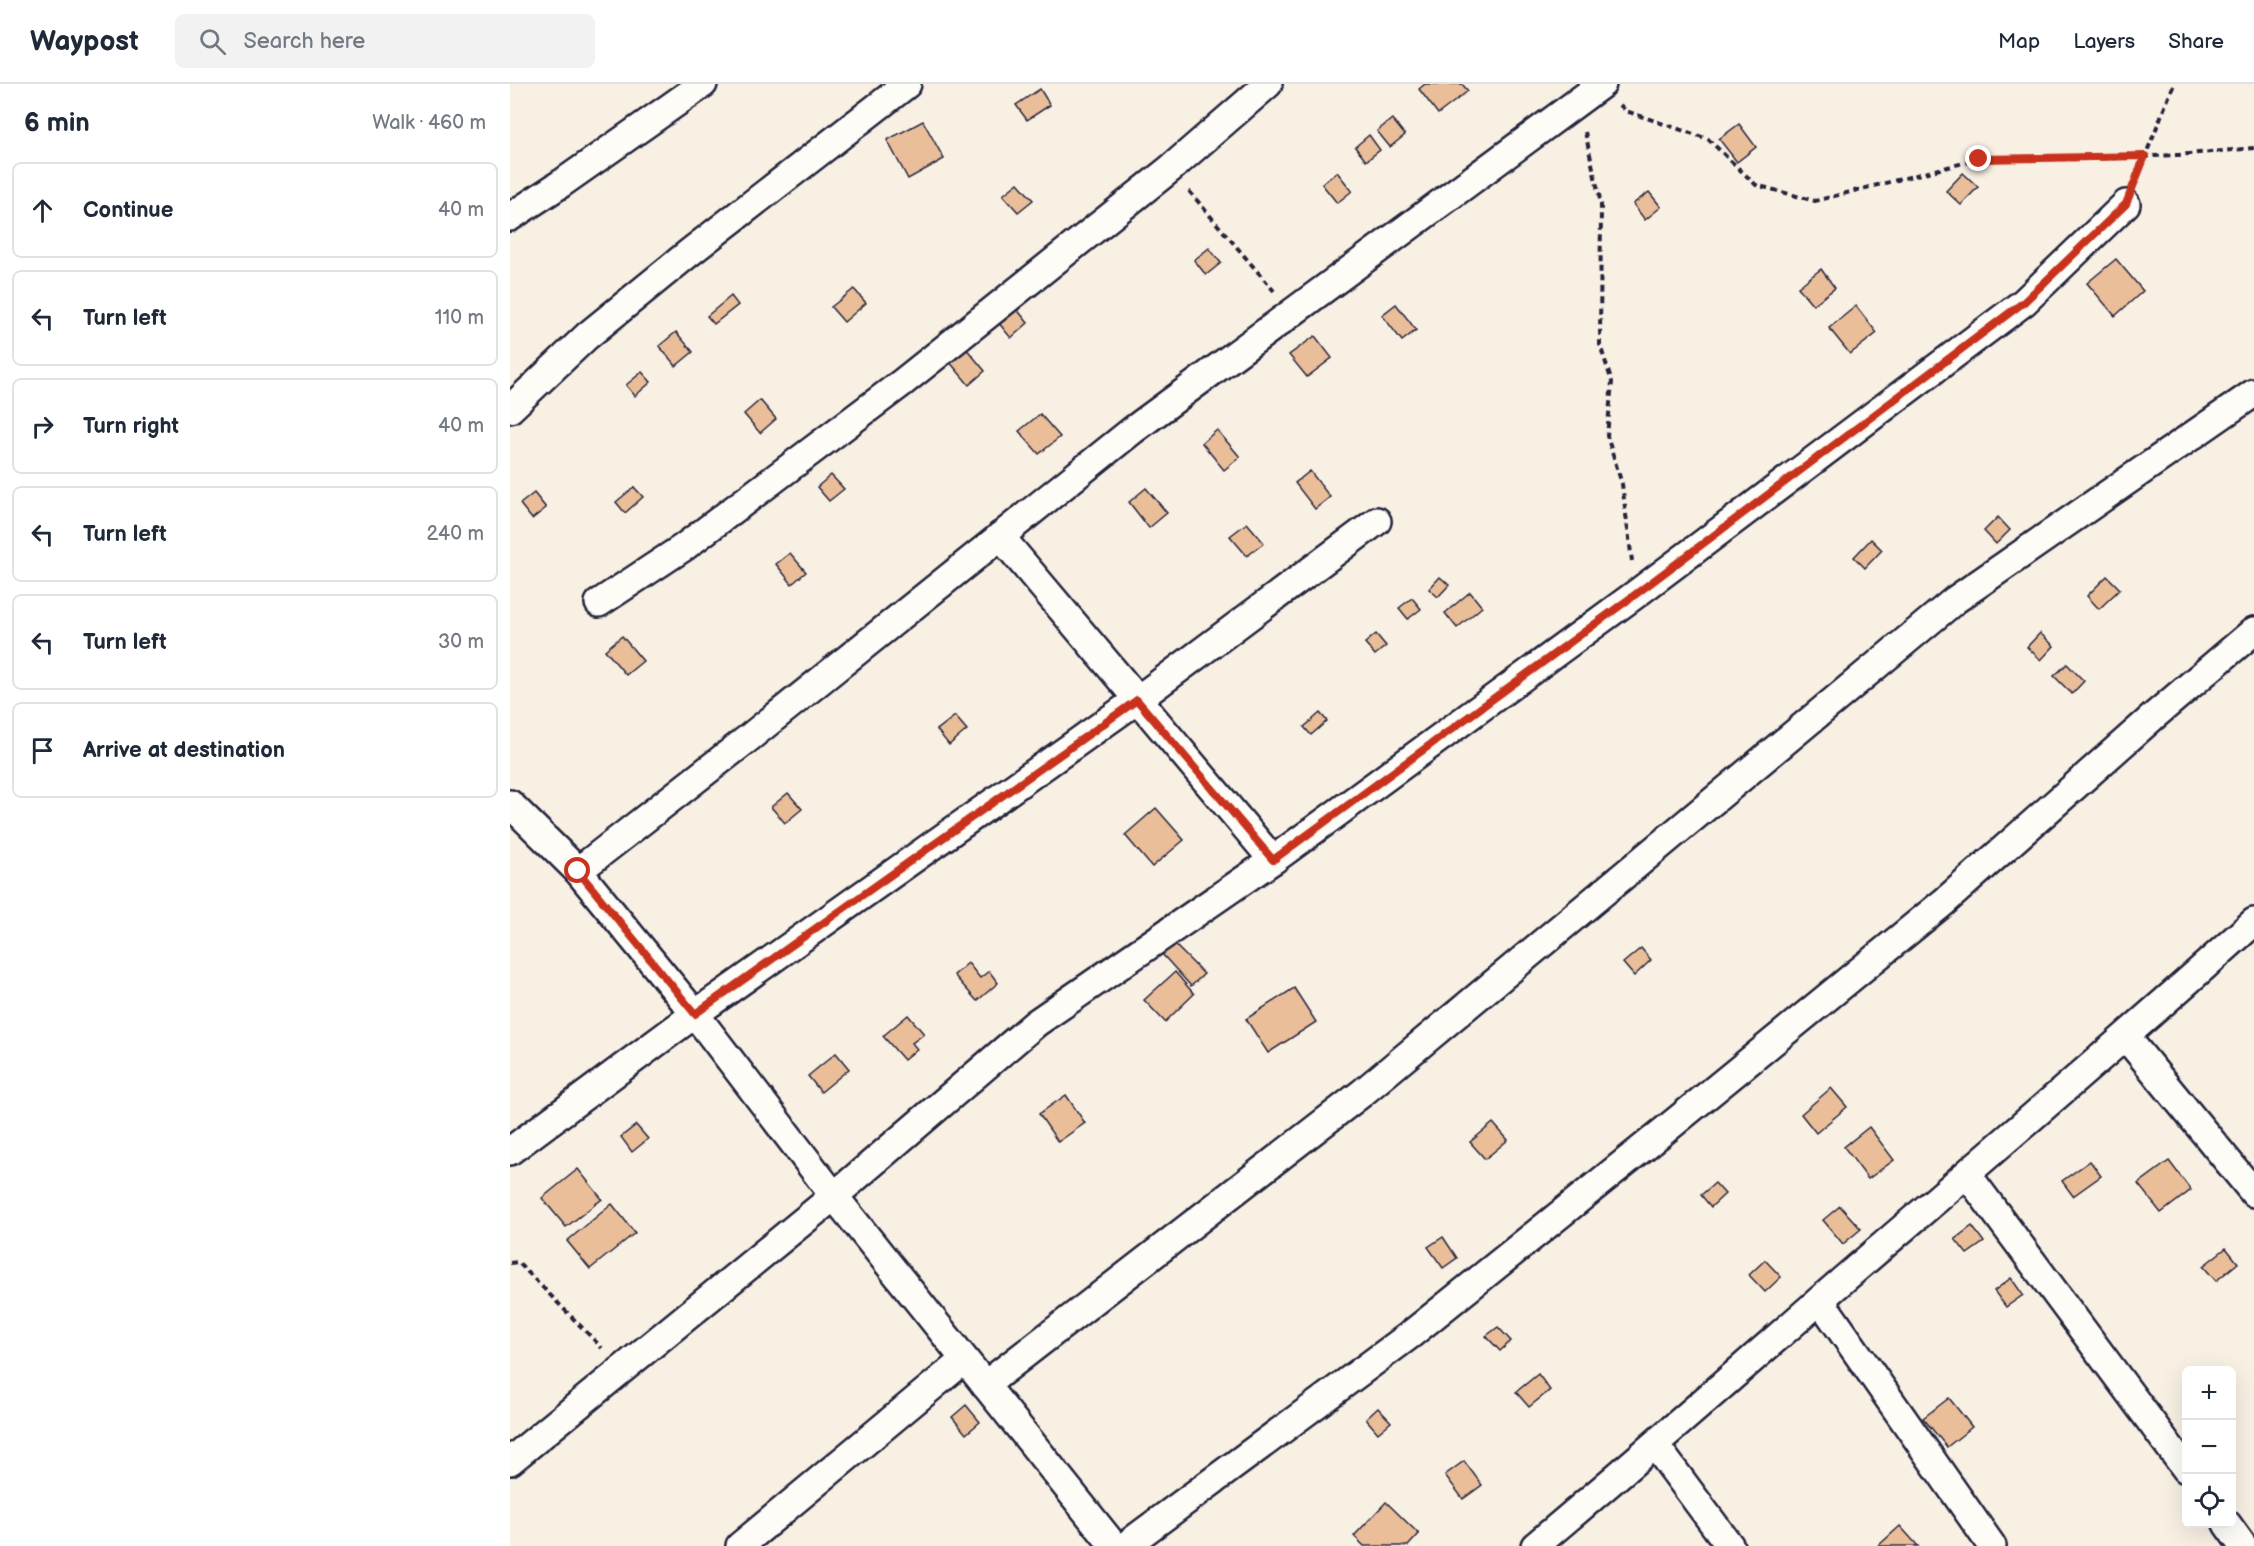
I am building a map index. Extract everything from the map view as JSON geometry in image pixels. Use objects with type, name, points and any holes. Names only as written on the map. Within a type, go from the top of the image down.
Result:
[{"type":"street","points":[[510,216],[562,183],[703,84]]},
{"type":"street","points":[[510,409],[588,336],[689,253],[907,84]]},
{"type":"street","points":[[599,603],[684,547],[903,382],[1170,169],[1268,84]]},
{"type":"street","points":[[578,871],[760,730],[1133,430],[1602,84]]},
{"type":"street","points":[[510,1461],[834,1196],[1036,1023],[1273,860],[1636,594],[2024,302],[2126,204]]},
{"type":"street","points":[[985,1385],[1362,1093],[1955,600],[2254,393]]},
{"type":"street","points":[[510,1151],[695,1014],[1137,700],[1377,520]]},
{"type":"street","points":[[1000,536],[1273,860]]},
{"type":"street","points":[[1125,1546],[1410,1335],[1660,1133],[1944,902],[2254,630]]},
{"type":"street","points":[[510,804],[578,871],[695,1014],[834,1196],[1114,1546]]},
{"type":"street","points":[[1535,1546],[2126,1037],[2254,922]]},
{"type":"street","points":[[2126,1037],[2254,1193]]},
{"type":"street","points":[[1967,1174],[2182,1461]]},
{"type":"street","points":[[1820,1300],[1992,1546]]},
{"type":"street","points":[[740,1546],[964,1360]]},
{"type":"street","points":[[1655,1445],[1730,1546]]},
{"type":"street","points":[[2230,1528],[2243,1546]]},
{"type":"path","points":[[1602,84],[1626,111],[1708,139],[1756,184],[1815,201],[1979,159],[2145,156],[2254,148]]},
{"type":"path","points":[[2126,204],[2174,84]]},
{"type":"path","points":[[1579,102],[1601,204],[1600,345],[1612,382],[1607,436],[1622,484],[1636,594]]},
{"type":"path","points":[[1170,169],[1292,312]]},
{"type":"path","points":[[510,1263],[518,1262],[622,1369]]},
{"type":"building","points":[[1425,84],[1462,84],[1468,91],[1438,114],[1419,89]]},
{"type":"building","points":[[1040,89],[1050,105],[1027,120],[1016,105]]},
{"type":"building","points":[[1392,119],[1405,135],[1390,147],[1377,131]]},
{"type":"building","points":[[923,121],[944,159],[908,179],[887,140]]},
{"type":"building","points":[[1739,124],[1756,147],[1737,162],[1719,139]]},
{"type":"building","points":[[1369,135],[1380,150],[1366,161],[1355,147]]},
{"type":"building","points":[[1337,172],[1352,191],[1337,203],[1322,184]]},
{"type":"building","points":[[1963,173],[1978,187],[1961,205],[1946,191]]},
{"type":"building","points":[[1018,183],[1033,200],[1018,212],[1003,195]]},
{"type":"building","points":[[1649,192],[1661,207],[1645,220],[1633,204]]},
{"type":"building","points":[[1209,248],[1221,263],[1206,275],[1194,260]]},
{"type":"building","points":[[2116,259],[2143,291],[2115,316],[2087,283]]},
{"type":"building","points":[[1821,269],[1835,288],[1813,305],[1798,287]]},
{"type":"building","points":[[854,289],[866,303],[844,322],[831,307]]},
{"type":"building","points":[[731,296],[738,305],[714,324],[707,316]]},
{"type":"building","points":[[1396,304],[1416,330],[1402,341],[1382,315]]},
{"type":"building","points":[[1856,306],[1877,333],[1850,354],[1829,328]]},
{"type":"building","points":[[1015,307],[1028,323],[1011,338],[998,322]]},
{"type":"building","points":[[676,332],[693,352],[676,366],[659,346]]},
{"type":"building","points":[[1315,336],[1332,358],[1307,377],[1289,355]]},
{"type":"building","points":[[965,347],[985,371],[969,385],[949,361]]},
{"type":"building","points":[[642,372],[651,382],[635,396],[626,385]]},
{"type":"building","points":[[760,400],[776,419],[760,433],[744,414]]},
{"type":"building","points":[[1040,414],[1060,437],[1039,454],[1019,431]]},
{"type":"building","points":[[1217,430],[1240,457],[1224,470],[1202,443]]},
{"type":"building","points":[[1310,471],[1330,497],[1315,509],[1295,483]]},
{"type":"building","points":[[831,475],[844,489],[829,501],[817,487]]},
{"type":"building","points":[[634,487],[643,497],[625,513],[616,502]]},
{"type":"building","points":[[1146,488],[1167,513],[1149,528],[1129,502]]},
{"type":"building","points":[[534,493],[546,508],[532,519],[520,504]]},
{"type":"building","points":[[1998,517],[2010,530],[1996,544],[1984,531]]},
{"type":"building","points":[[1247,523],[1264,543],[1247,556],[1230,536]]},
{"type":"building","points":[[1871,539],[1882,550],[1865,568],[1854,557]]},
{"type":"building","points":[[790,553],[806,572],[792,584],[776,564]]},
{"type":"building","points":[[2107,576],[2120,589],[2099,609],[2087,596]]},
{"type":"building","points":[[1440,577],[1449,585],[1438,597],[1429,589]]},
{"type":"building","points":[[1470,592],[1482,607],[1457,628],[1445,613]]},
{"type":"building","points":[[1412,598],[1421,609],[1408,619],[1399,608]]},
{"type":"building","points":[[2040,633],[2054,646],[2041,660],[2027,647]]},
{"type":"building","points":[[1376,634],[1386,646],[1375,655],[1365,643]]},
{"type":"building","points":[[622,636],[643,661],[626,675],[605,650]]},
{"type":"building","points":[[2067,664],[2084,681],[2072,694],[2054,676]]},
{"type":"building","points":[[1320,713],[1327,721],[1311,735],[1304,727]]},
{"type":"building","points":[[955,716],[967,730],[949,745],[937,730]]},
{"type":"building","points":[[788,793],[802,809],[785,823],[771,807]]},
{"type":"building","points":[[1156,808],[1184,840],[1152,867],[1125,835]]},
{"type":"building","points":[[1173,943],[1204,974],[1191,986],[1162,954]]},
{"type":"building","points":[[1641,948],[1651,960],[1634,976],[1623,963]]},
{"type":"building","points":[[968,963],[980,978],[989,971],[998,983],[977,1001],[954,975]]},
{"type":"building","points":[[1175,972],[1194,994],[1165,1022],[1144,1000]]},
{"type":"building","points":[[1294,988],[1316,1022],[1268,1053],[1246,1019]]},
{"type":"building","points":[[908,1015],[924,1034],[912,1043],[917,1049],[904,1060],[883,1036]]},
{"type":"building","points":[[836,1053],[849,1069],[821,1092],[808,1076]]},
{"type":"building","points":[[1831,1088],[1847,1107],[1816,1133],[1801,1114]]},
{"type":"building","points":[[1066,1095],[1085,1123],[1058,1142],[1039,1114]]},
{"type":"building","points":[[1493,1123],[1508,1140],[1485,1159],[1470,1142]]},
{"type":"building","points":[[636,1125],[648,1139],[632,1152],[621,1137]]},
{"type":"building","points":[[1869,1127],[1894,1160],[1868,1179],[1844,1147]]},
{"type":"building","points":[[2090,1161],[2101,1176],[2073,1196],[2062,1181]]},
{"type":"building","points":[[2169,1161],[2191,1190],[2161,1213],[2138,1184]]},
{"type":"building","points":[[578,1169],[602,1199],[566,1227],[542,1198]]},
{"type":"building","points":[[1715,1183],[1725,1194],[1711,1207],[1701,1195]]},
{"type":"building","points":[[612,1204],[635,1233],[590,1269],[567,1241]]},
{"type":"building","points":[[1840,1206],[1861,1229],[1843,1244],[1823,1220]]},
{"type":"building","points":[[1972,1226],[1984,1242],[1967,1254],[1955,1239]]},
{"type":"building","points":[[1443,1237],[1457,1258],[1443,1268],[1428,1247]]},
{"type":"building","points":[[2226,1248],[2238,1263],[2216,1281],[2203,1266]]},
{"type":"building","points":[[1765,1260],[1781,1277],[1765,1292],[1749,1275]]},
{"type":"building","points":[[2011,1278],[2023,1295],[2006,1307],[1994,1291]]},
{"type":"building","points":[[1498,1327],[1511,1341],[1500,1351],[1486,1336]]},
{"type":"building","points":[[1538,1374],[1550,1390],[1529,1407],[1516,1392]]},
{"type":"building","points":[[1949,1398],[1972,1427],[1947,1447],[1923,1418]]},
{"type":"building","points":[[966,1405],[980,1422],[966,1434],[952,1417]]},
{"type":"building","points":[[1378,1408],[1391,1422],[1378,1433],[1366,1419]]},
{"type":"building","points":[[1464,1461],[1482,1485],[1463,1499],[1445,1475]]},
{"type":"building","points":[[1386,1502],[1419,1534],[1408,1546],[1364,1546],[1354,1536]]},
{"type":"building","points":[[1900,1526],[1918,1546],[1878,1546]]},
{"type":"route","points":[[578,871],[695,1014],[1137,700],[1273,860],[1636,594],[2024,302],[2126,204],[2145,156],[1979,159]]}]
